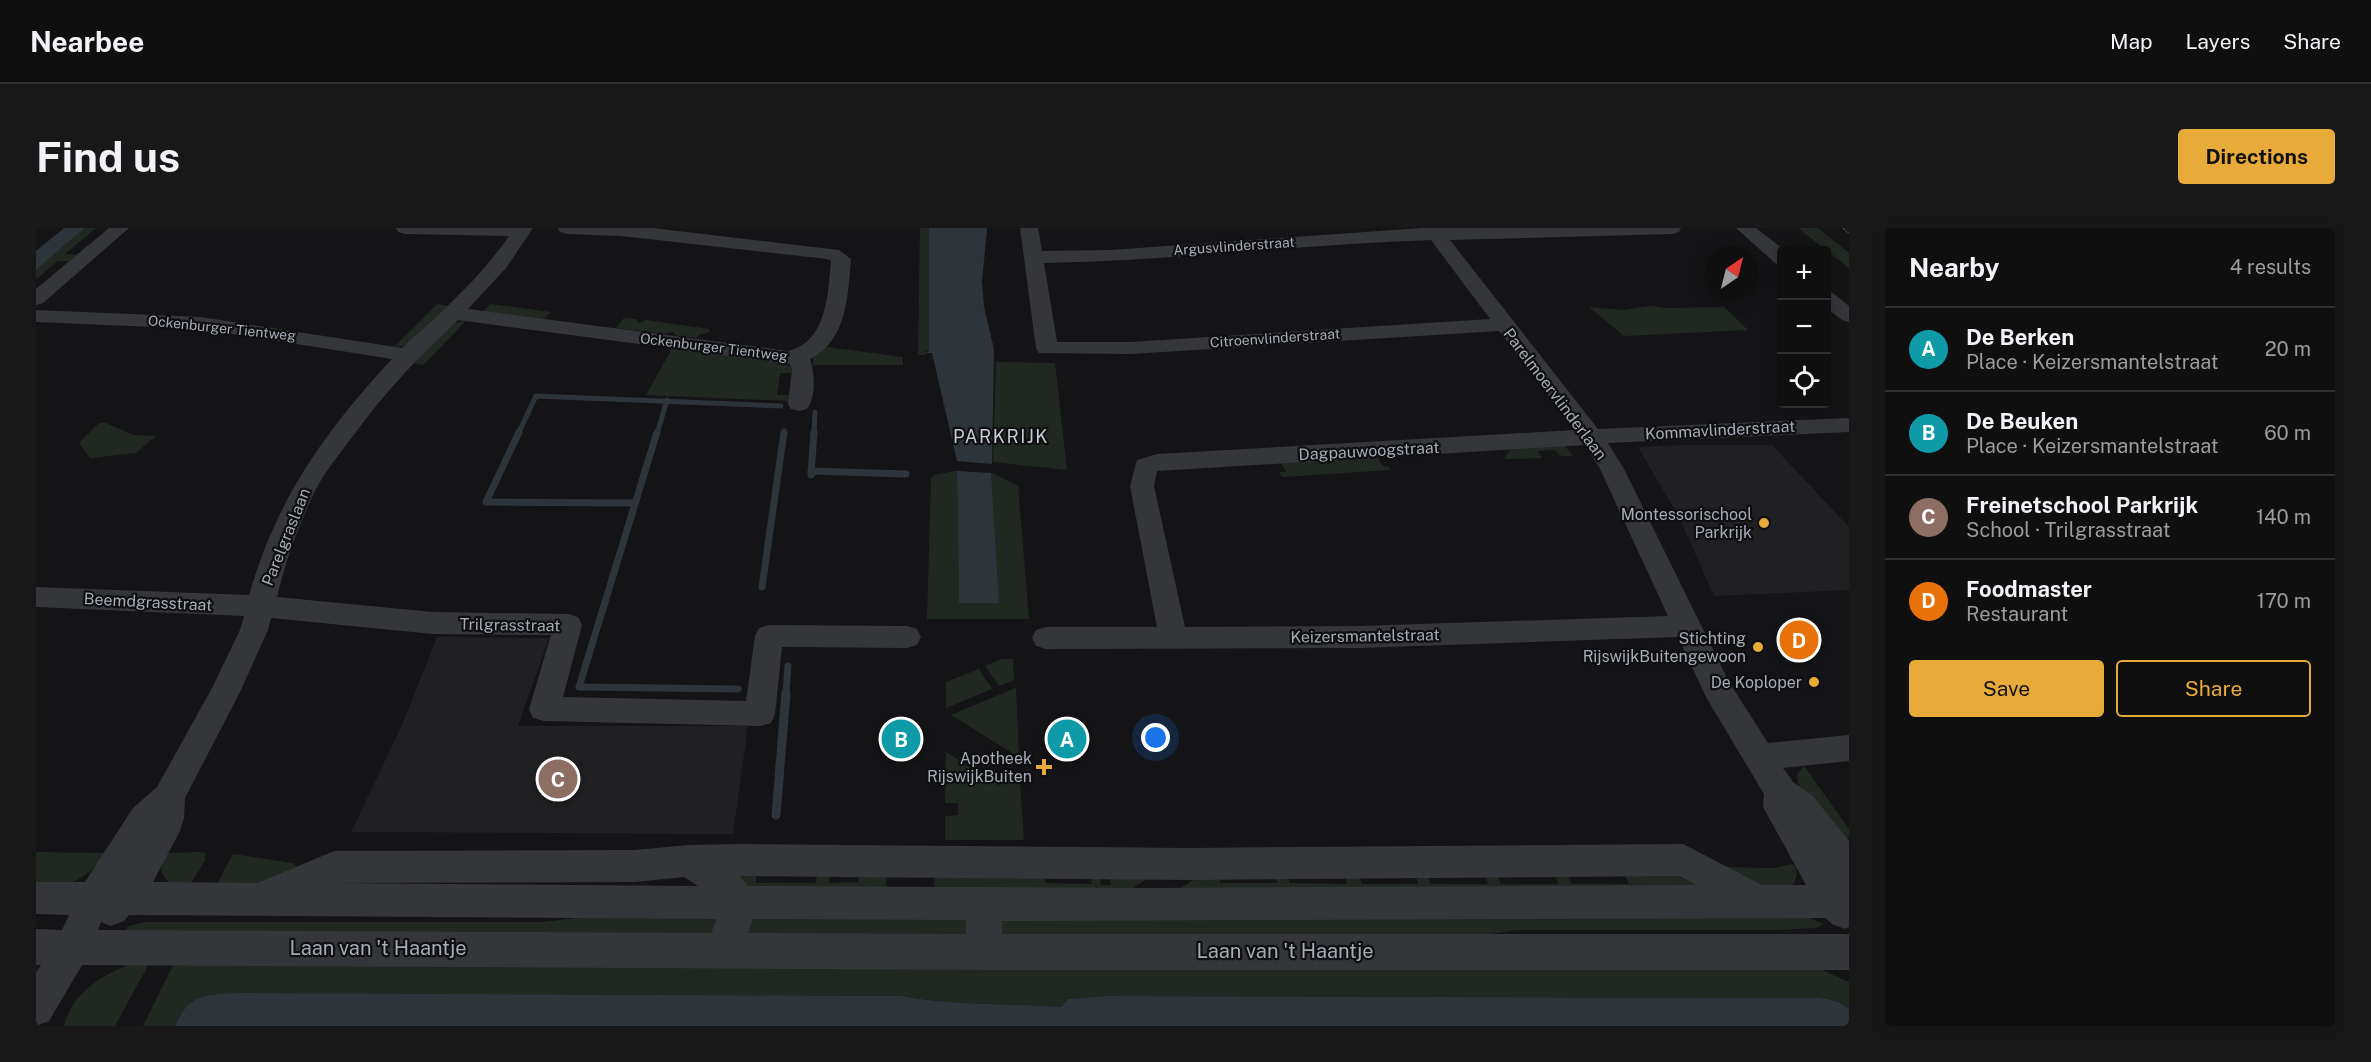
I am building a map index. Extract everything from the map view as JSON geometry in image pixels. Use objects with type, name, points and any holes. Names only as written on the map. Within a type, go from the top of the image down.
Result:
[{"type":"street","points":[[36,299],[120,228]]},
{"type":"street","points":[[405,228],[523,230]]},
{"type":"street","points":[[567,228],[621,230],[838,256],[841,259],[835,313],[816,348],[798,357],[803,370],[799,404]]},
{"type":"street","points":[[1029,228],[1032,257]]},
{"type":"street","name":"Argusvlinderstraat","points":[[1032,257],[1107,256],[1433,231],[1671,228]]},
{"type":"street","points":[[1745,228],[1777,255]]},
{"type":"street","name":"Parelgraslaan","points":[[36,1008],[74,946],[108,898],[157,844],[168,820],[168,797],[245,651],[254,630],[273,559],[306,485],[330,448],[362,406],[407,355],[453,313],[499,264],[523,230]]},
{"type":"street","name":"Parelmoervlinderlaan","points":[[1433,231],[1592,438],[1612,469],[1717,689],[1781,792],[1779,807],[1845,897]]},
{"type":"street","name":"Citroenvlinderstraat","points":[[1032,257],[1047,348],[1130,348],[1392,329],[1503,324]]},
{"type":"street","points":[[1830,300],[1849,316]]},
{"type":"street","name":"Ockenburger Tientweg","points":[[453,313],[788,358],[798,357]]},
{"type":"street","name":"Ockenburger Tientweg","points":[[36,316],[201,323],[407,355]]},
{"type":"street","name":"Kommavlinderstraat","points":[[1592,438],[1848,425]]},
{"type":"street","name":"Dagpauwoogstraat","points":[[1174,638],[1164,601],[1144,476],[1156,462],[1592,438]]},
{"type":"street","name":"Beemdgrasstraat","points":[[36,597],[260,606]]},
{"type":"street","name":"Trilgrasstraat","points":[[260,606],[433,623],[568,625],[544,709],[760,714],[769,636],[907,637]]},
{"type":"street","name":"Keizersmantelstraat","points":[[1046,638],[1359,637],[1685,626]]},
{"type":"street","points":[[1760,757],[1849,748]]},
{"type":"street","points":[[261,899],[334,867],[635,866],[688,861],[1191,864],[1683,860],[1759,902]]},
{"type":"street","points":[[688,861],[731,890],[736,903],[733,930],[721,951]]},
{"type":"street","points":[[1152,905],[1191,864]]},
{"type":"street","points":[[36,898],[1152,905],[1759,902],[1845,897]]},
{"type":"street","points":[[983,903],[985,952]]},
{"type":"street","name":"Laan van 't Haantje","points":[[36,946],[985,952],[1849,952]]},
{"type":"shaded area","points":[[64,228],[85,228],[36,270],[36,251]]},
{"type":"shaded area","points":[[85,228],[96,228],[65,254],[80,255],[72,261],[58,261],[36,279],[36,270]]},
{"type":"shaded area","points":[[920,228],[929,228],[929,351],[925,351],[927,355],[918,355]]},
{"type":"shaded area","points":[[929,228],[987,228],[982,281],[984,307],[994,349],[992,464],[957,461],[932,353],[925,353],[929,351]]},
{"type":"shaded area","points":[[1798,228],[1818,228],[1849,253],[1849,268],[1831,254],[1831,246],[1821,246]]},
{"type":"shaded area","points":[[437,304],[450,306],[407,345],[394,347]]},
{"type":"shaded area","points":[[490,304],[551,312],[544,319],[483,312]]},
{"type":"shaded area","points":[[1650,306],[1724,307],[1748,330],[1624,336],[1589,307],[1623,310]]},
{"type":"shaded area","points":[[624,318],[636,319],[639,323],[646,320],[710,329],[708,333],[700,334],[696,338],[675,335],[673,332],[665,334],[616,328]]},
{"type":"shaded area","points":[[466,321],[423,365],[411,363],[454,323]]},
{"type":"shaded area","points":[[673,347],[784,363],[791,367],[792,373],[780,373],[777,395],[791,395],[791,401],[646,395]]},
{"type":"shaded area","points":[[826,347],[903,357],[903,365],[813,365],[813,358]]},
{"type":"shaded area","points":[[996,362],[1055,363],[1067,470],[993,462]]},
{"type":"shaded area","points":[[99,423],[106,423],[133,435],[156,436],[136,453],[90,458],[79,443]]},
{"type":"shaded area","name":"Montessorischool Parkrijk","points":[[1772,445],[1849,527],[1849,590],[1714,596],[1680,519],[1638,447]]},
{"type":"shaded area","points":[[1565,446],[1573,456],[1560,456],[1555,450],[1538,451],[1542,458],[1504,459],[1511,448]]},
{"type":"shaded area","points":[[1378,458],[1383,466],[1388,466],[1391,470],[1282,477],[1279,472],[1286,472],[1281,462]]},
{"type":"shaded area","points":[[957,471],[959,603],[999,603],[990,473],[974,472],[992,473],[1018,486],[1029,619],[927,619],[931,478],[934,475]]},
{"type":"shaded area","points":[[957,471],[991,473],[999,603],[959,603]]},
{"type":"shaded area","points":[[437,637],[549,638],[518,726],[748,726],[733,834],[351,832],[402,725]]},
{"type":"shaded area","points":[[1002,659],[1013,659],[1014,680],[999,686],[985,666]]},
{"type":"shaded area","points":[[979,669],[992,689],[946,708],[946,682]]},
{"type":"shaded area","points":[[1015,688],[1019,757],[951,715]]},
{"type":"shaded area","points":[[946,752],[998,785],[1002,781],[1020,781],[1024,840],[945,840],[945,816],[958,815],[958,803],[945,803]]},
{"type":"shaded area","points":[[1804,766],[1849,829],[1849,838],[1842,838],[1799,787],[1797,775]]},
{"type":"shaded area","points":[[36,852],[110,853],[77,880],[59,887],[36,889]]},
{"type":"shaded area","points":[[162,853],[205,853],[205,860],[187,890],[169,883],[161,867]]},
{"type":"shaded area","points":[[233,854],[293,863],[301,872],[272,883],[214,889]]},
{"type":"shaded area","points":[[1792,864],[1795,866],[1796,880],[1779,894],[1715,867],[1775,868]]},
{"type":"shaded area","points":[[725,869],[757,870],[756,883],[816,883],[817,871],[829,871],[829,883],[858,882],[859,871],[887,871],[886,887],[934,887],[935,870],[1043,871],[1045,883],[1092,884],[1091,879],[1100,879],[1101,885],[1111,885],[1110,876],[1158,872],[1130,890],[742,892]]},
{"type":"shaded area","points":[[1218,872],[1220,883],[1277,883],[1275,872],[1287,872],[1290,883],[1347,884],[1345,872],[1357,872],[1362,884],[1418,884],[1415,872],[1426,872],[1431,884],[1488,884],[1484,872],[1496,872],[1501,884],[1558,884],[1554,872],[1565,872],[1572,884],[1629,884],[1623,872],[1672,874],[1716,892],[1177,890],[1205,873]]},
{"type":"shaded area","points":[[747,912],[970,913],[970,939],[743,939]]},
{"type":"shaded area","points":[[618,913],[712,913],[719,919],[716,933],[137,935],[126,930],[128,926],[145,922],[543,922]]},
{"type":"shaded area","points":[[1001,913],[1807,917],[1824,924],[1816,928],[1780,930],[1516,930],[1446,941],[1001,940]]},
{"type":"shaded area","points":[[176,959],[1816,967],[1849,982],[1849,1009],[1841,1003],[1824,998],[1106,996],[1068,999],[1061,1007],[961,1003],[902,996],[237,993],[199,998],[186,1007],[175,1026],[143,1026]]},
{"type":"shaded area","points":[[151,960],[115,1026],[64,1026],[76,1001],[86,990],[124,967]]},
{"type":"shaded area","points":[[237,993],[902,996],[961,1003],[1061,1007],[1068,999],[1106,996],[1819,998],[1837,1002],[1849,1009],[1849,1026],[175,1026],[186,1007],[199,998]]},
{"type":"waterway","points":[[518,434],[536,396],[667,401]]},
{"type":"waterway","points":[[657,434],[667,401]]},
{"type":"waterway","points":[[667,401],[781,406]]},
{"type":"waterway","points":[[814,434],[815,412]]},
{"type":"waterway","points":[[519,432],[486,502],[634,503]]},
{"type":"waterway","points":[[657,432],[579,687],[738,689]]},
{"type":"waterway","points":[[762,587],[784,432]]},
{"type":"waterway","points":[[811,471],[814,432]]},
{"type":"waterway","points":[[811,471],[811,475]]},
{"type":"waterway","points":[[811,471],[906,474]]},
{"type":"waterway","points":[[786,694],[788,666]]},
{"type":"waterway","points":[[776,815],[786,693]]},
{"type":"railway","points":[[1845,228],[1849,231]]},
{"type":"place","name":"Montessorischool Parkrijk","points":[[1764,523]]},
{"type":"place","name":"Foodmaster","points":[[1799,640]]},
{"type":"place","name":"Stichting RijswijkBuitengewoon","points":[[1758,647]]},
{"type":"place","name":"De Koploper","points":[[1814,682]]},
{"type":"place","name":"De Beuken","points":[[901,739]]},
{"type":"place","name":"De Berken","points":[[1067,739]]},
{"type":"place","name":"Apotheek RijswijkBuiten","points":[[1044,767]]},
{"type":"place","name":"Freinetschool Parkrijk","points":[[558,779]]},
{"type":"district","name":"PARKRIJK","points":[[1001,436]]}]
